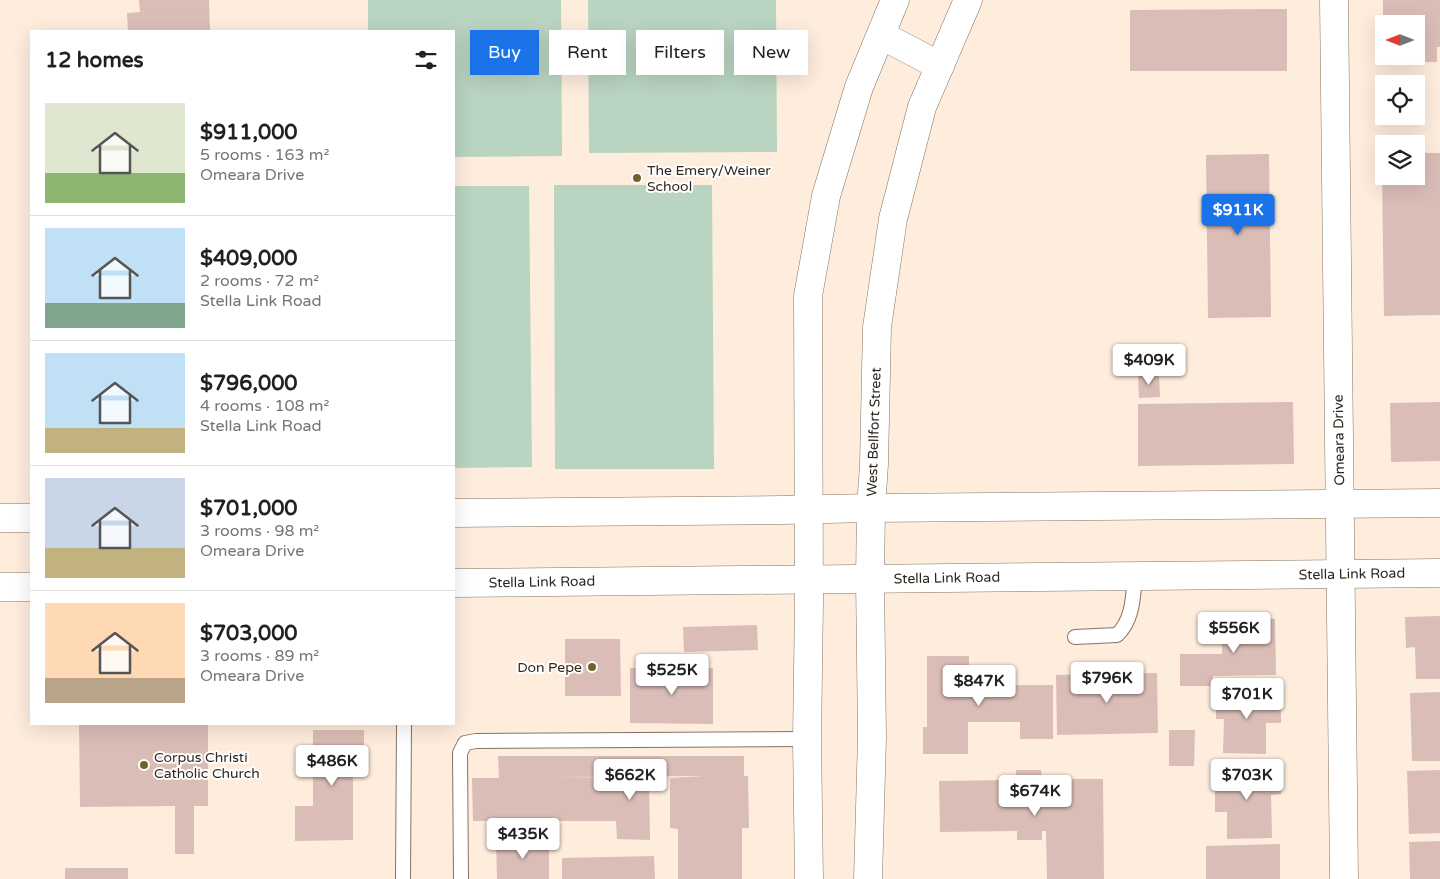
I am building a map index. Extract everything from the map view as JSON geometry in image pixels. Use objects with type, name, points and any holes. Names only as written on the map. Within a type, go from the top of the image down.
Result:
[{"type":"main road","points":[[809,879],[807,739],[809,578],[808,296],[826,196],[859,88],[895,0]]},
{"type":"main road","name":"West Bellfort Street","points":[[868,879],[872,737],[871,508],[878,327],[893,219],[922,107],[968,0]]},
{"type":"main road","name":"Omeara Drive","points":[[1334,0],[1344,879]]},
{"type":"main road","points":[[881,35],[940,66]]},
{"type":"main road","points":[[455,514],[1440,503]]},
{"type":"main road","points":[[0,518],[30,518]]},
{"type":"main road","name":"Stella Link Road","points":[[455,583],[1440,573]]},
{"type":"main road","points":[[0,587],[30,587]]},
{"type":"lane","points":[[1075,636],[1117,635],[1124,628],[1131,612],[1135,576]]},
{"type":"lane","points":[[403,879],[404,725]]},
{"type":"lane","points":[[461,879],[460,753],[465,743],[476,741],[807,739]]},
{"type":"green space","points":[[368,0],[561,0],[561,30],[549,30],[549,75],[561,75],[562,156],[455,157],[455,30],[368,30]]},
{"type":"green space","points":[[588,0],[776,0],[776,30],[734,30],[734,75],[776,75],[777,152],[589,153],[588,75],[626,75],[626,30],[588,30]]},
{"type":"green space","points":[[554,185],[712,185],[714,469],[555,469]]},
{"type":"green space","points":[[455,186],[529,186],[532,467],[455,468]]},
{"type":"building","points":[[139,0],[209,0],[210,30],[128,30],[127,13],[140,12]]},
{"type":"building","points":[[1383,0],[1440,0],[1440,47],[1437,47],[1437,62],[1425,62],[1425,15],[1383,15]]},
{"type":"building","points":[[1287,9],[1287,71],[1130,71],[1130,10]]},
{"type":"building","points":[[1425,153],[1440,153],[1440,315],[1384,316],[1382,185],[1425,185]]},
{"type":"building","points":[[1269,154],[1271,317],[1208,318],[1206,155]]},
{"type":"building","points":[[1159,375],[1160,397],[1139,398],[1138,376]]},
{"type":"building","points":[[1293,402],[1294,464],[1138,466],[1138,404]]},
{"type":"building","points":[[1440,402],[1440,461],[1391,462],[1390,403]]},
{"type":"building","points":[[1440,616],[1440,679],[1416,679],[1415,647],[1406,648],[1405,617]]},
{"type":"building","points":[[1275,619],[1276,675],[1213,676],[1214,686],[1180,686],[1180,654],[1222,654],[1222,620]]},
{"type":"building","points":[[757,625],[758,650],[684,652],[683,627]]},
{"type":"building","name":"Don Pepe","points":[[565,639],[620,639],[621,696],[565,696]]},
{"type":"building","points":[[927,656],[969,656],[969,685],[1053,685],[1053,739],[1020,739],[1020,722],[968,722],[968,754],[923,754],[923,727],[927,727]]},
{"type":"building","points":[[630,668],[713,668],[713,724],[630,723]]},
{"type":"building","points":[[1157,673],[1158,733],[1057,735],[1056,675]]},
{"type":"building","points":[[1216,691],[1281,693],[1281,723],[1266,723],[1266,754],[1223,753],[1224,719],[1216,719]]},
{"type":"building","points":[[1440,692],[1440,761],[1412,761],[1410,693]]},
{"type":"building","name":"Corpus Christi Catholic Church","points":[[79,725],[208,725],[208,806],[194,806],[194,854],[175,854],[175,806],[80,807]]},
{"type":"building","points":[[313,730],[364,730],[364,774],[353,774],[353,840],[295,841],[295,806],[313,806]]},
{"type":"building","points":[[1169,730],[1195,730],[1194,766],[1169,766]]},
{"type":"building","points":[[498,756],[744,756],[744,776],[748,776],[749,828],[742,828],[742,879],[678,879],[678,829],[670,828],[670,778],[704,776],[556,777],[649,778],[650,840],[617,839],[616,821],[473,821],[472,778],[499,778]]},
{"type":"building","points":[[1016,770],[1041,770],[1042,779],[1103,779],[1104,879],[1047,879],[1046,831],[1042,831],[1042,840],[1017,840],[1017,831],[940,832],[939,781],[1016,780]]},
{"type":"building","points":[[1281,770],[1281,794],[1271,795],[1272,838],[1227,839],[1227,812],[1215,812],[1215,771]]},
{"type":"building","points":[[1440,770],[1440,833],[1409,834],[1407,771]]},
{"type":"building","points":[[1440,841],[1440,879],[1410,879],[1409,842]]},
{"type":"building","points":[[496,842],[549,842],[549,879],[497,879]]},
{"type":"building","points":[[1280,844],[1280,879],[1206,879],[1206,846]]},
{"type":"building","points":[[654,856],[655,879],[562,879],[562,858]]},
{"type":"building","points":[[65,868],[128,868],[128,879],[65,879]]},
{"type":"place","name":"The Emery/Weiner School","points":[[637,178]]},
{"type":"place","name":"Don Pepe","points":[[592,667]]},
{"type":"place","name":"Corpus Christi Catholic Church","points":[[144,765]]}]
